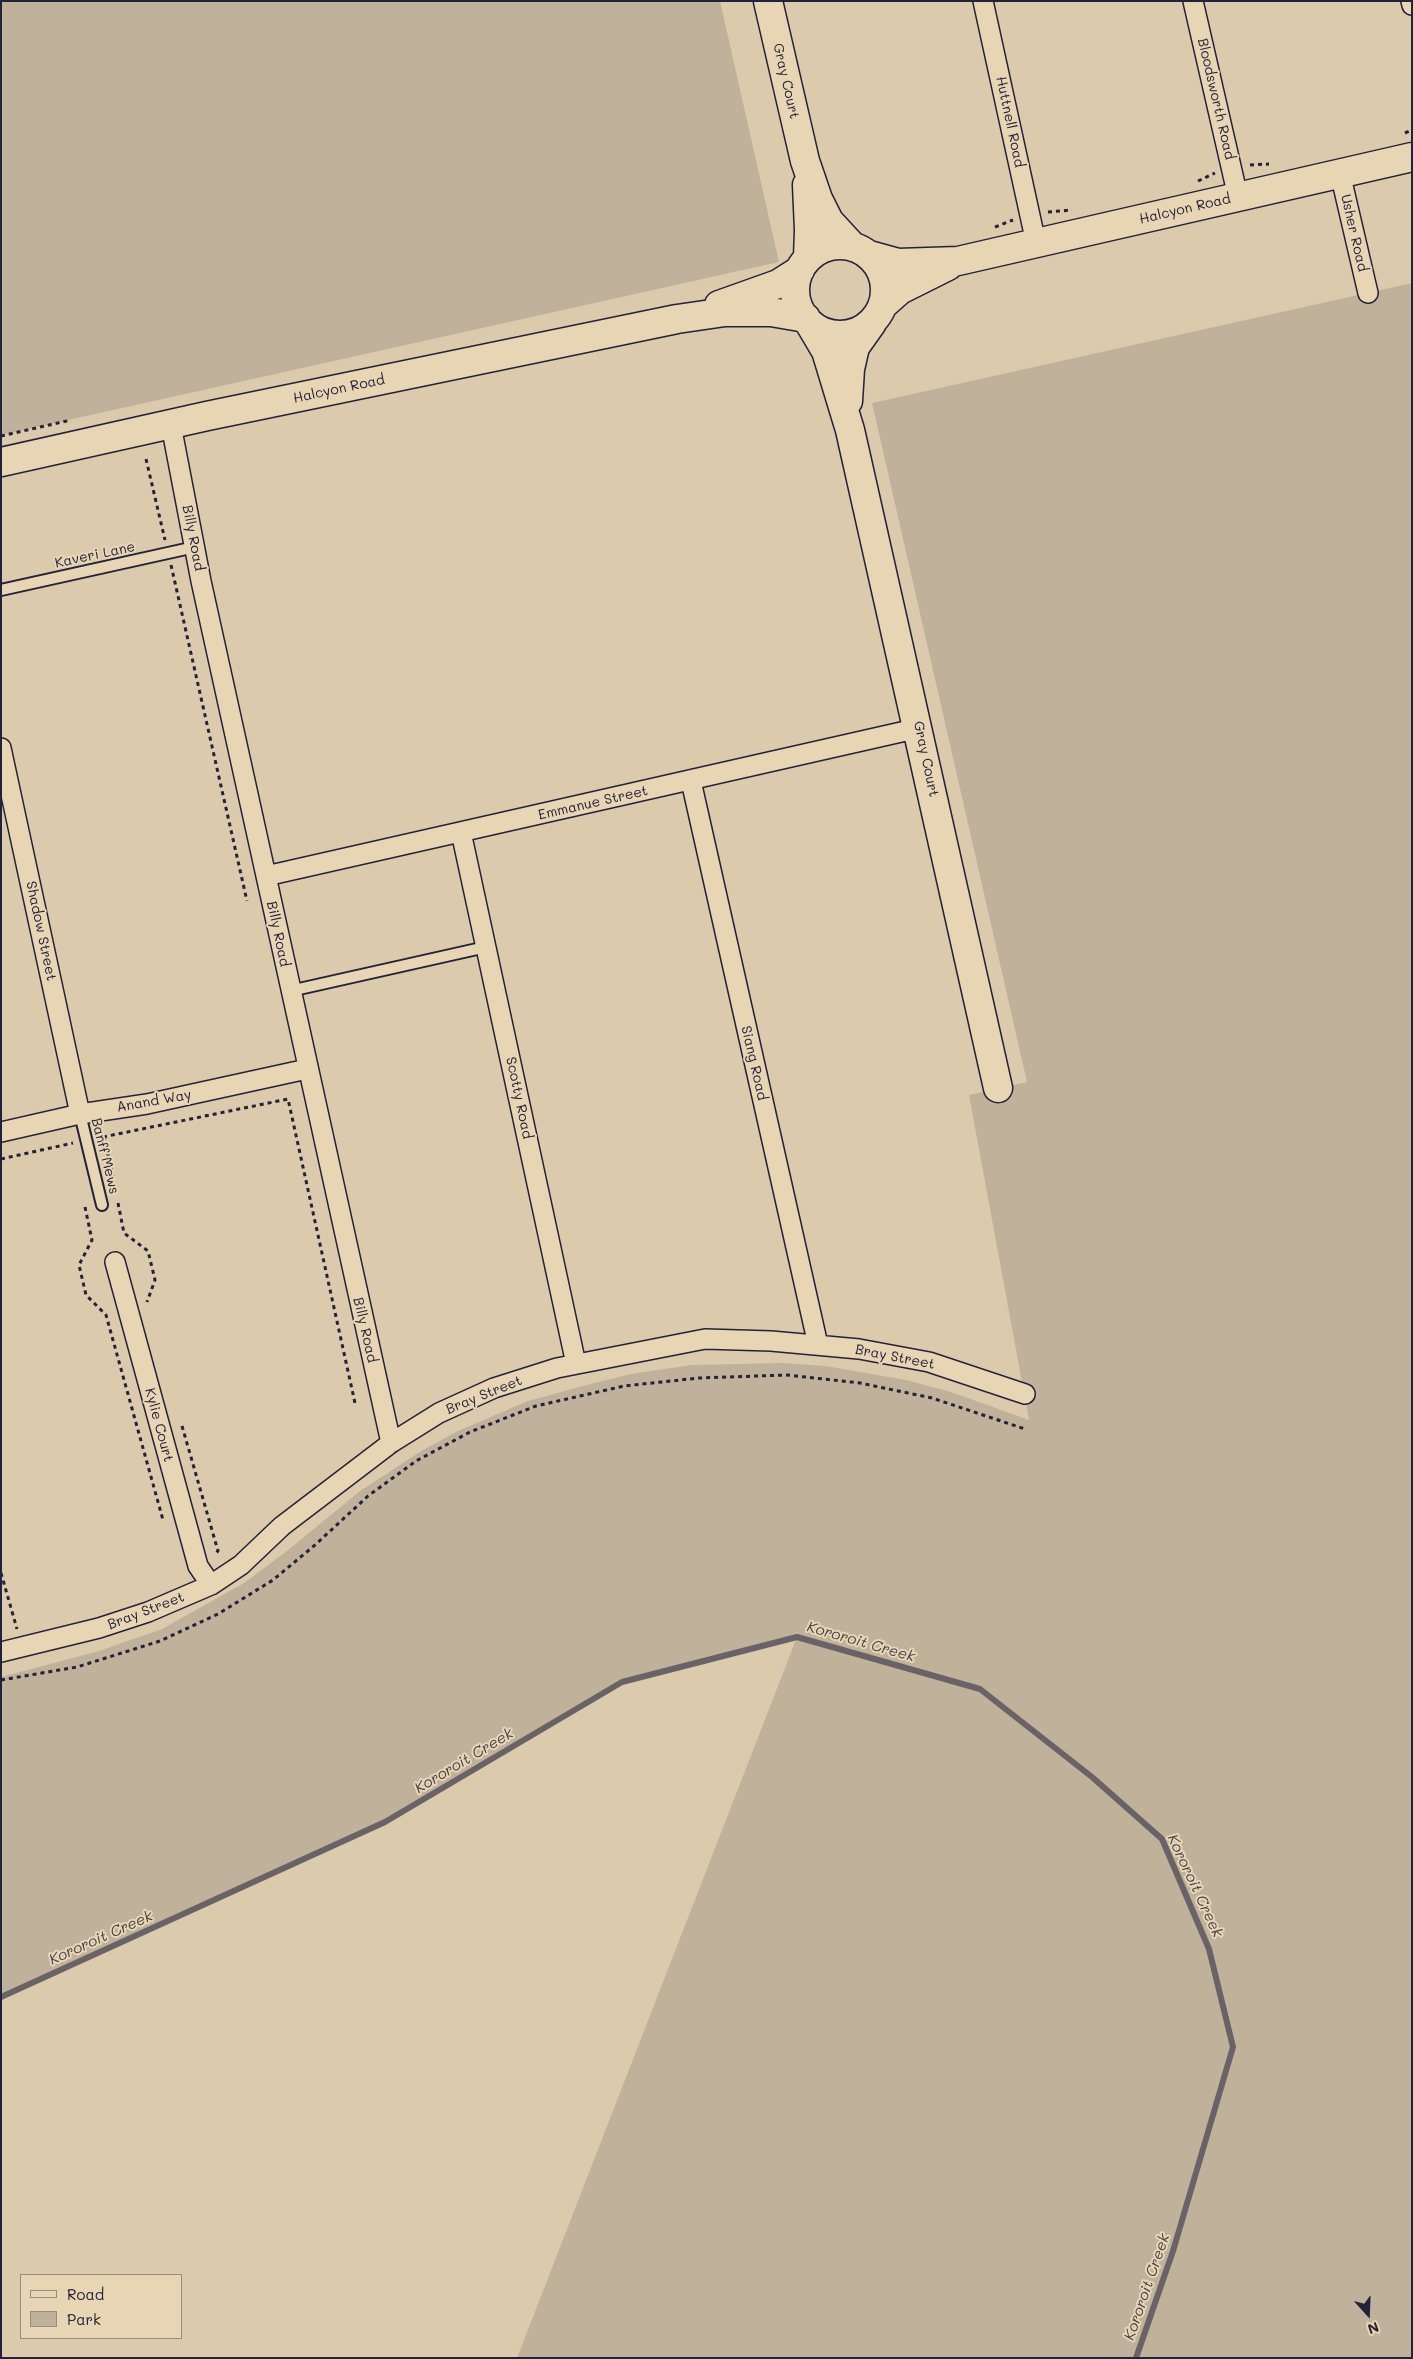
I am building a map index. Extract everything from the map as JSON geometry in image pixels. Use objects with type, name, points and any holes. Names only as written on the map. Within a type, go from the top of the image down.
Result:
[{"type":"street","name":"Gray Court","points":[[768,1],[805,161]]},
{"type":"street","name":"Huttnell Road","points":[[983,1],[1036,243]]},
{"type":"street","name":"Bloodsworth Road","points":[[1194,1],[1238,197]]},
{"type":"street","name":"Halcyon Road","points":[[958,261],[1412,157]]},
{"type":"street","points":[[805,161],[818,199],[829,221],[861,251],[875,261],[883,274],[886,290],[879,312],[855,347],[848,395],[850,430]]},
{"type":"street","points":[[805,161],[808,204],[804,264],[795,284],[796,299],[826,351],[850,430]]},
{"type":"street","name":"Usher Road","points":[[1340,173],[1368,293]]},
{"type":"street","points":[[677,319],[778,284],[820,249],[834,245],[861,251],[898,263],[958,261]]},
{"type":"street","points":[[677,319],[725,312],[785,313],[808,321],[822,332],[836,335],[851,334],[864,328],[900,290],[958,261]]},
{"type":"street","name":"Halcyon Road","points":[[1,462],[171,424],[677,319]]},
{"type":"street","name":"Billy Road","points":[[171,424],[195,547],[290,991],[390,1442]]},
{"type":"street","name":"Gray Court","points":[[850,430],[919,728],[998,1088]]},
{"type":"street","name":"Emmanue Street","points":[[266,876],[919,728]]},
{"type":"street","name":"Shadow Street","points":[[1,748],[80,1114]]},
{"type":"street","name":"Siang Road","points":[[691,780],[818,1345]]},
{"type":"street","name":"Scotty Road","points":[[462,832],[576,1364]]},
{"type":"street","name":"Anand Way","points":[[1,1132],[80,1114],[147,1104],[307,1069]]},
{"type":"street","name":"Kylie Court","points":[[115,1262],[198,1566],[211,1585]]},
{"type":"street","name":"Bray Street","points":[[2,1649],[99,1628],[148,1612],[211,1585],[241,1565],[282,1526],[390,1442],[439,1413],[494,1388],[557,1368],[705,1339],[818,1345],[859,1349],[929,1362],[1025,1394]]},
{"type":"lane","name":"Kaveri Lane","points":[[1,590],[195,547]]},
{"type":"lane","points":[[290,991],[486,947]]},
{"type":"lane","name":"Banff Mews","points":[[80,1114],[102,1205]]},
{"type":"path","points":[[146,459],[246,901]]},
{"type":"path","points":[[1,1159],[288,1099],[355,1403]]},
{"type":"path","points":[[72,1143],[74,1153]]},
{"type":"path","points":[[84,1201],[92,1240],[79,1265],[86,1295],[106,1315],[166,1529]]},
{"type":"path","points":[[1,1680],[77,1667],[160,1642],[218,1614],[272,1580],[315,1545],[368,1496],[416,1461],[470,1432],[536,1406],[624,1386],[699,1378],[787,1375],[860,1383],[932,1398],[1025,1429]]},
{"type":"path","points":[[1,1573],[17,1629]]},
{"type":"green space","points":[[1,1],[720,1],[779,262],[1,435]]},
{"type":"green space","points":[[1412,283],[1412,2358],[517,2358],[797,1637],[622,1682],[385,1822],[1,1997],[1,1677],[99,1651],[162,1629],[244,1583],[287,1551],[360,1491],[423,1450],[458,1431],[528,1401],[594,1383],[631,1374],[691,1365],[782,1363],[826,1366],[906,1380],[951,1392],[1029,1420],[969,1095],[1027,1082],[872,403]]},
{"type":"waterway","name":"Kororoit Creek","points":[[1,1997],[385,1822],[622,1682],[797,1637],[980,1689],[1092,1777],[1162,1839],[1209,1949],[1233,2047],[1173,2251],[1136,2358]]}]
